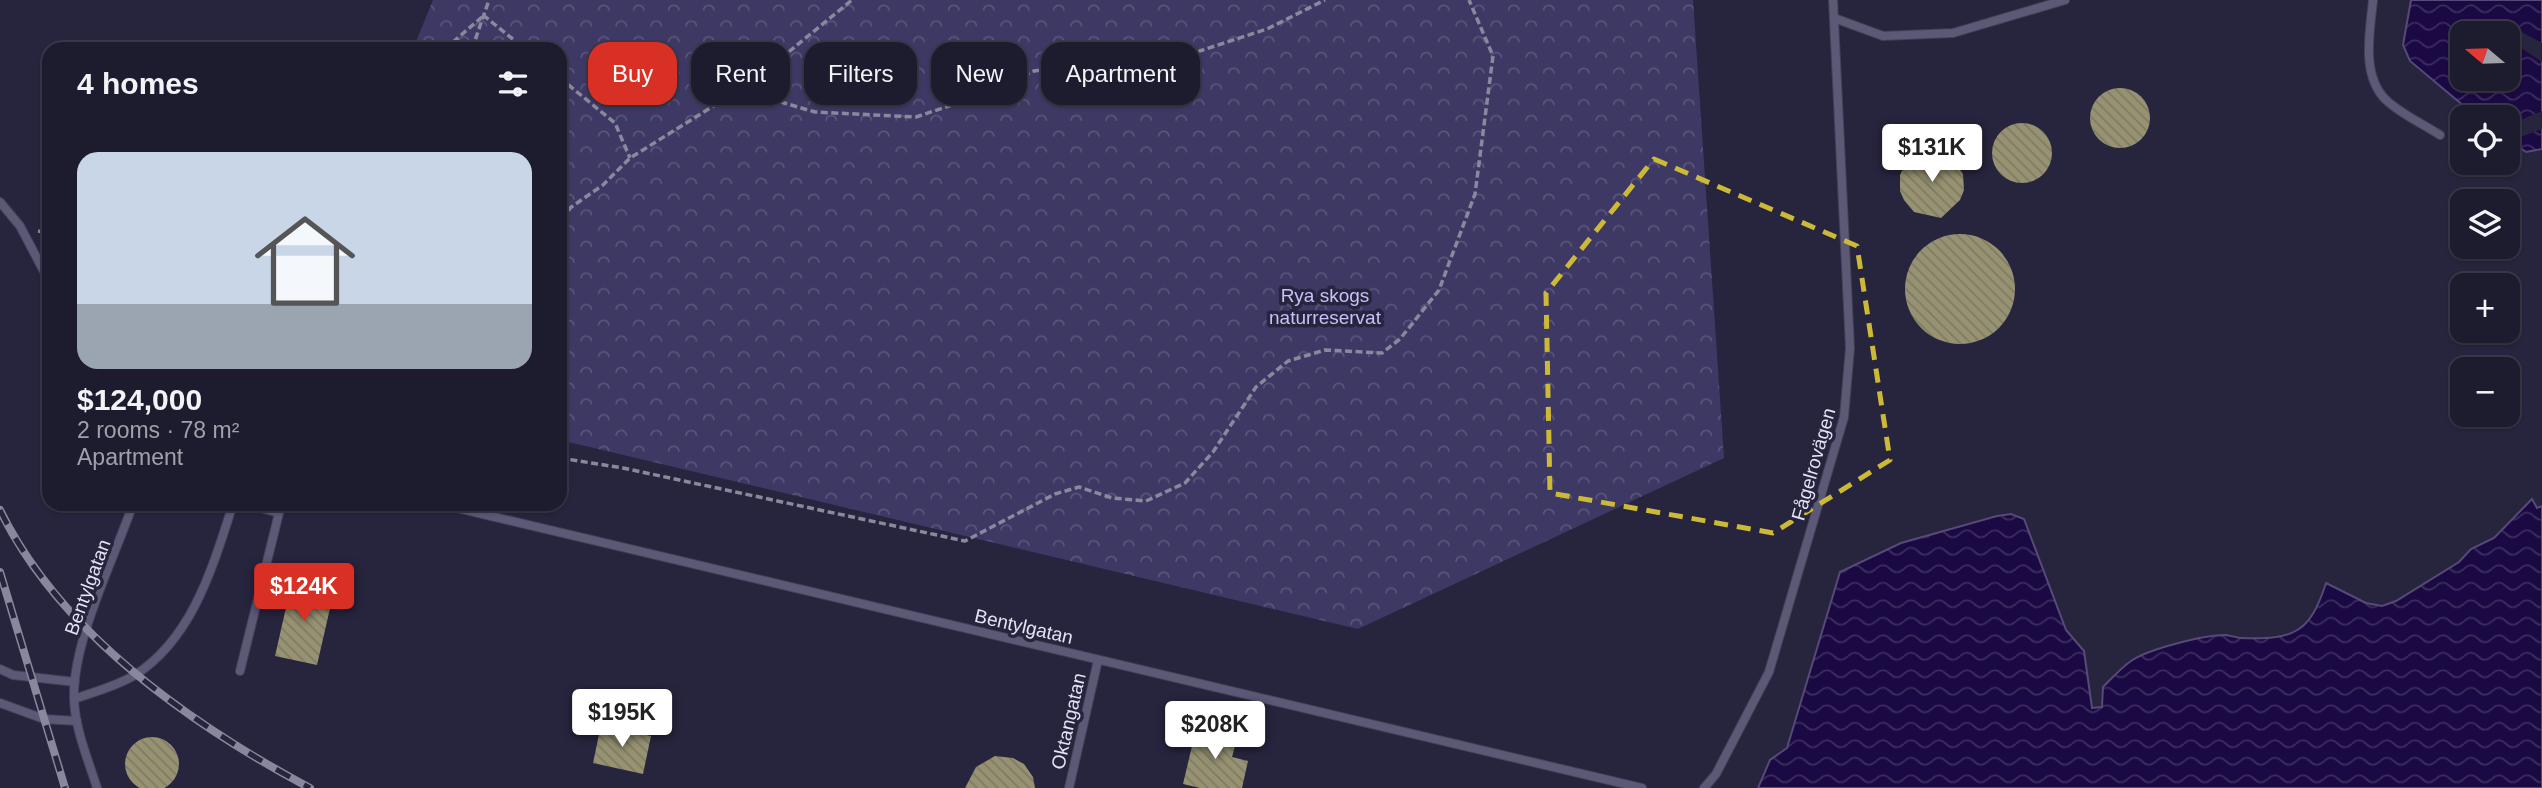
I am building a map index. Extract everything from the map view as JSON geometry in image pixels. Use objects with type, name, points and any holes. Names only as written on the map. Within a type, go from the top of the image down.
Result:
[{"type":"lane","name":"Fågelrovägen","points":[[1704,788],[1716,774],[1769,673],[1844,416],[1850,348],[1833,0]]},
{"type":"lane","points":[[1834,18],[1883,36],[1953,33],[2066,0]]},
{"type":"lane","points":[[2373,0],[2368,51],[2375,83],[2385,99],[2440,135]]},
{"type":"lane","points":[[0,202],[20,226],[42,268]]},
{"type":"lane","name":"Bentylgatan","points":[[97,788],[77,721],[74,699],[76,665],[130,511]]},
{"type":"lane","points":[[74,699],[136,674],[177,638],[210,573],[231,511]]},
{"type":"lane","points":[[240,671],[279,513],[272,511]]},
{"type":"lane","name":"Bentylgatan","points":[[470,511],[1601,780]]},
{"type":"lane","name":"Oktangatan","points":[[1069,788],[1098,660]]},
{"type":"lane","points":[[0,670],[13,675],[75,682]]},
{"type":"lane","points":[[0,703],[44,719],[77,721]]},
{"type":"lane","points":[[1601,780],[1609,788]]},
{"type":"lane","points":[[1601,780],[1642,788]]},
{"type":"path","points":[[474,42],[489,0]]},
{"type":"path","points":[[790,50],[852,0]]},
{"type":"path","points":[[790,105],[815,112],[916,117],[979,96],[1034,71],[1063,67],[1110,71],[1170,61],[1267,29],[1325,0]]},
{"type":"path","points":[[567,459],[623,468],[965,541],[1055,495],[1079,488],[1112,498],[1146,501],[1185,483],[1213,453],[1256,387],[1288,361],[1325,350],[1381,353],[1400,339],[1439,290],[1475,194],[1493,57],[1469,0]]},
{"type":"path","points":[[453,42],[484,15]]},
{"type":"path","points":[[484,15],[517,42]]},
{"type":"path","points":[[567,84],[615,123],[630,158]]},
{"type":"path","points":[[567,215],[570,208],[603,185],[630,158],[716,105]]},
{"type":"highlighted area","points":[[1654,159],[1857,246],[1890,460],[1773,533],[1550,493],[1546,293]]},
{"type":"green space","name":"Rya skogs naturreservat","points":[[433,0],[1693,0],[1724,458],[1358,629],[567,442],[567,42],[416,42]]},
{"type":"water","points":[[2411,0],[2542,0],[2542,149],[2526,152],[2520,148],[2520,105],[2463,105],[2410,61],[2403,45]]},
{"type":"water","points":[[2532,499],[2537,508],[2542,506],[2542,788],[1758,788],[1770,760],[1787,748],[1840,572],[1901,543],[1997,516],[2011,514],[2024,519],[2066,630],[2084,651],[2092,708],[2102,707],[2103,687],[2139,656],[2204,637],[2274,637],[2297,630],[2313,613],[2326,583],[2366,603],[2382,606],[2396,601],[2459,562],[2471,549],[2494,538]]},
{"type":"pier","points":[[2520,31],[2542,43],[2542,62],[2520,47]]},
{"type":"pier","points":[[2542,111],[2542,129],[2520,137],[2520,120]]},
{"type":"building","points":[[2120,88],[2137,93],[2145,101],[2150,118],[2145,135],[2137,143],[2120,148],[2103,143],[2095,135],[2090,118],[2095,101],[2103,93]]},
{"type":"building","points":[[2022,123],[2039,128],[2047,136],[2052,153],[2047,170],[2039,178],[2022,183],[2005,178],[1997,170],[1992,153],[1997,136],[2005,128]]},
{"type":"building","points":[[1926,151],[1937,151],[1951,157],[1963,174],[1964,190],[1960,200],[1941,218],[1914,212],[1900,191],[1900,175],[1905,165]]},
{"type":"building","points":[[1960,234],[1981,238],[1999,250],[2011,268],[2015,289],[2011,310],[1999,328],[1981,340],[1960,344],[1939,340],[1921,328],[1909,310],[1905,289],[1909,268],[1921,250],[1939,238]]},
{"type":"building","points":[[292,581],[334,591],[317,665],[275,656]]},
{"type":"building","points":[[601,725],[651,736],[643,774],[593,763]]},
{"type":"building","points":[[1197,725],[1238,735],[1232,757],[1248,761],[1242,788],[1200,788],[1183,784]]},
{"type":"building","points":[[142,739],[162,739],[171,745],[177,754],[177,774],[171,783],[162,789],[142,789],[133,783],[127,774],[127,754],[133,745]]},
{"type":"building","points":[[995,756],[1013,758],[1024,764],[1033,777],[1035,788],[965,788],[976,767]]},
{"type":"railway","points":[[0,510],[26,555],[57,596],[93,635],[133,672],[220,735],[310,788]]},
{"type":"railway","points":[[0,572],[65,788]]}]
